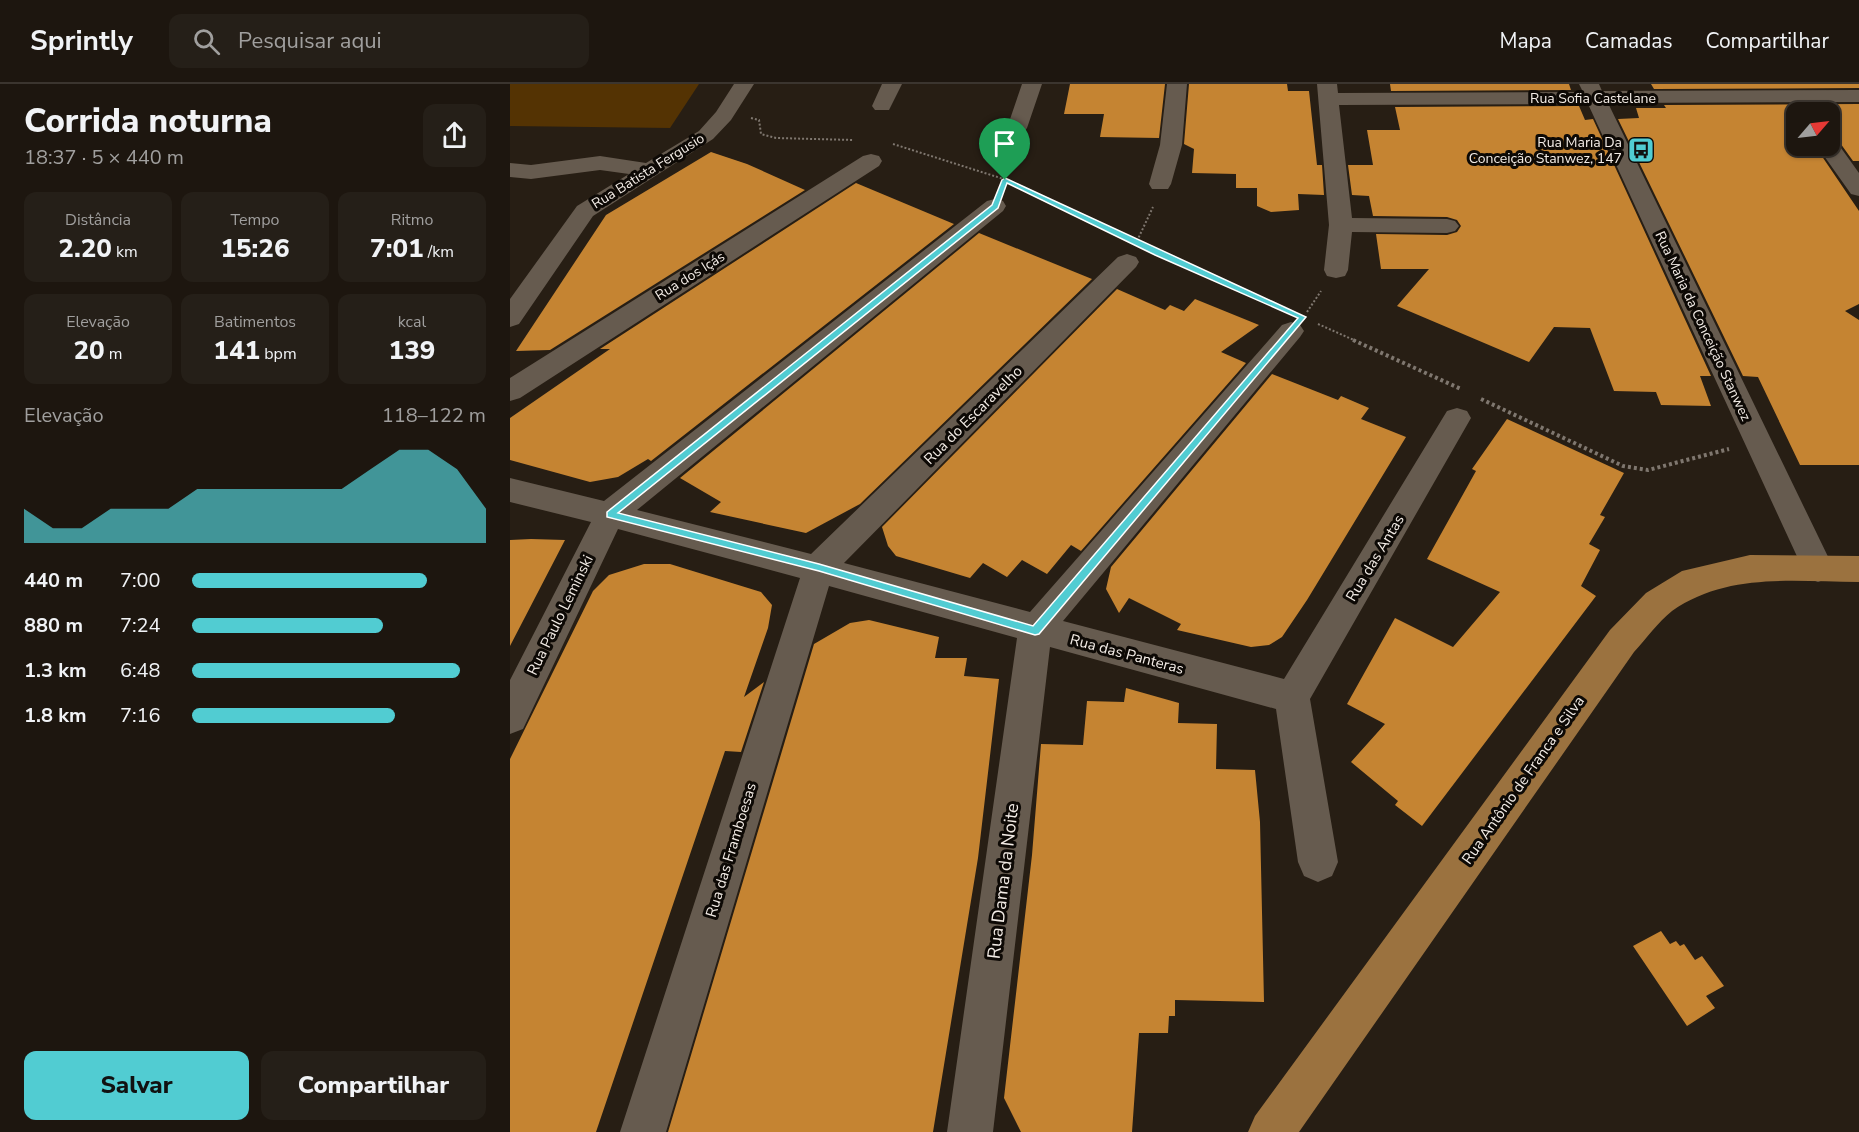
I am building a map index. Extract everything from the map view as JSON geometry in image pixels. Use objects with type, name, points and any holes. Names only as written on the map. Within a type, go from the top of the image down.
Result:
[{"type":"main road","name":"Rua Antônio de Franca e Silva","points":[[1271,1132],[1622,641],[1658,603],[1693,581],[1750,568],[1859,569]]},
{"type":"street","name":"Rua Batista Fergusio","points":[[510,318],[585,211],[706,135],[728,111],[744,84]]},
{"type":"street","points":[[882,106],[892,84]]},
{"type":"street","points":[[1017,128],[1032,84]]},
{"type":"street","points":[[1160,183],[1171,145],[1177,84]]},
{"type":"street","points":[[1327,91],[1341,225],[1336,270]]},
{"type":"street","name":"Rua Sofia Castelane","points":[[1327,91],[1592,91],[1786,103]]},
{"type":"street","name":"Rua Maria da Conceição Stanwez","points":[[1592,91],[1818,568]]},
{"type":"street","name":"Rua Sofia Castelane","points":[[1813,102],[1859,96]]},
{"type":"street","name":"Rua dos Içás","points":[[510,391],[871,150]]},
{"type":"street","points":[[1834,156],[1859,189]]},
{"type":"street","points":[[510,170],[531,172],[600,164],[649,170]]},
{"type":"street","points":[[610,514],[995,206]]},
{"type":"street","points":[[1341,225],[1447,226]]},
{"type":"street","name":"Rua do Escaravelho","points":[[819,567],[1139,250]]},
{"type":"street","points":[[1035,630],[1297,324]]},
{"type":"street","name":"Rua das Antas","points":[[1292,697],[1465,401]]},
{"type":"street","name":"Rua das Panteras","points":[[510,490],[819,567],[1035,630],[1292,697]]},
{"type":"street","name":"Rua Paulo Leminski","points":[[510,717],[610,514]]},
{"type":"street","name":"Rua das Framboesas","points":[[643,1132],[819,567]]},
{"type":"street","name":"Rua Dama da Noite","points":[[970,1132],[1035,630]]},
{"type":"street","points":[[1292,697],[1318,862]]},
{"type":"path","points":[[728,111],[759,120],[761,134],[776,138],[871,150],[897,145],[1005,180],[1139,250],[1297,324],[1465,401],[1623,466],[1647,470],[1730,448]]},
{"type":"path","points":[[995,206],[1005,180],[1017,128]]},
{"type":"path","points":[[1139,250],[1159,195],[1160,183]]},
{"type":"path","points":[[1297,324],[1336,270]]},
{"type":"shaded area","points":[[510,84],[699,84],[670,128],[510,126]]},
{"type":"building","points":[[1070,84],[1165,84],[1159,138],[1100,137],[1104,114],[1064,114]]},
{"type":"building","points":[[1189,84],[1287,84],[1288,91],[1309,91],[1317,165],[1322,165],[1324,195],[1298,194],[1299,210],[1271,212],[1257,206],[1257,188],[1236,188],[1236,174],[1192,173],[1194,149],[1184,144]]},
{"type":"building","points":[[1390,84],[1569,84],[1571,90],[1391,91]]},
{"type":"building","points":[[1651,84],[1859,84],[1859,88],[1654,89]]},
{"type":"building","points":[[1786,104],[1786,156],[1822,156],[1859,211],[1859,304],[1845,311],[1859,320],[1859,465],[1800,465],[1758,377],[1743,376],[1618,119],[1639,118],[1636,108],[1666,108],[1664,105]]},
{"type":"building","points":[[1840,104],[1859,104],[1859,161],[1853,161],[1840,143]]},
{"type":"building","points":[[1579,106],[1585,120],[1593,119],[1711,376],[1700,376],[1711,406],[1661,405],[1656,392],[1614,391],[1590,328],[1554,327],[1529,362],[1397,306],[1429,269],[1381,269],[1376,234],[1447,235],[1457,232],[1461,226],[1457,220],[1447,217],[1373,216],[1369,196],[1352,195],[1348,165],[1373,165],[1367,130],[1400,130],[1395,107]]},
{"type":"building","points":[[711,152],[747,164],[805,190],[550,350],[516,351],[606,215]]},
{"type":"building","points":[[856,183],[954,224],[651,461],[648,459],[618,477],[590,482],[510,460],[510,418],[610,349],[600,349]]},
{"type":"building","points":[[979,233],[1092,279],[860,504],[806,533],[710,512],[721,502],[680,478]]},
{"type":"building","points":[[1117,289],[1165,310],[1170,305],[1184,311],[1195,299],[1259,325],[1221,352],[1246,363],[1081,551],[1071,545],[1047,574],[1022,560],[1007,577],[983,563],[970,578],[896,556],[888,546],[882,527]]},
{"type":"building","points":[[1272,374],[1338,400],[1341,396],[1369,408],[1361,419],[1406,437],[1307,600],[1282,637],[1269,645],[1251,647],[1177,630],[1181,624],[1129,598],[1119,613],[1106,589],[1111,567]]},
{"type":"building","points":[[1507,419],[1624,473],[1600,515],[1605,517],[1589,544],[1600,550],[1581,586],[1596,596],[1422,826],[1395,805],[1398,801],[1351,762],[1385,724],[1347,704],[1395,618],[1453,647],[1500,592],[1427,559],[1476,471],[1472,469]]},
{"type":"building","points":[[510,540],[565,540],[510,646]]},
{"type":"building","points":[[644,564],[670,564],[761,592],[772,605],[768,628],[744,697],[764,682],[741,752],[725,751],[596,1132],[510,1132],[510,759],[593,591],[609,575]]},
{"type":"building","points":[[869,620],[939,637],[935,658],[967,658],[964,676],[999,679],[978,858],[933,1132],[668,1132],[814,644],[850,623]]},
{"type":"building","points":[[1126,688],[1179,703],[1178,723],[1217,724],[1216,769],[1255,770],[1260,822],[1264,1002],[1175,1000],[1175,1016],[1169,1016],[1168,1033],[1139,1033],[1132,1132],[1021,1132],[1004,1098],[1032,855],[1041,744],[1083,745],[1087,701],[1124,702]]},
{"type":"building","points":[[1661,931],[1670,944],[1676,941],[1680,946],[1684,944],[1695,960],[1702,956],[1724,986],[1706,996],[1715,1008],[1687,1026],[1633,946]]},
{"type":"place","name":"Rua Maria Da Conceição Stanwez, 147","points":[[1641,150]]},
{"type":"route","points":[[1005,180],[1158,253],[1303,317],[1035,630],[819,567],[610,514],[995,206],[1005,180]]}]
